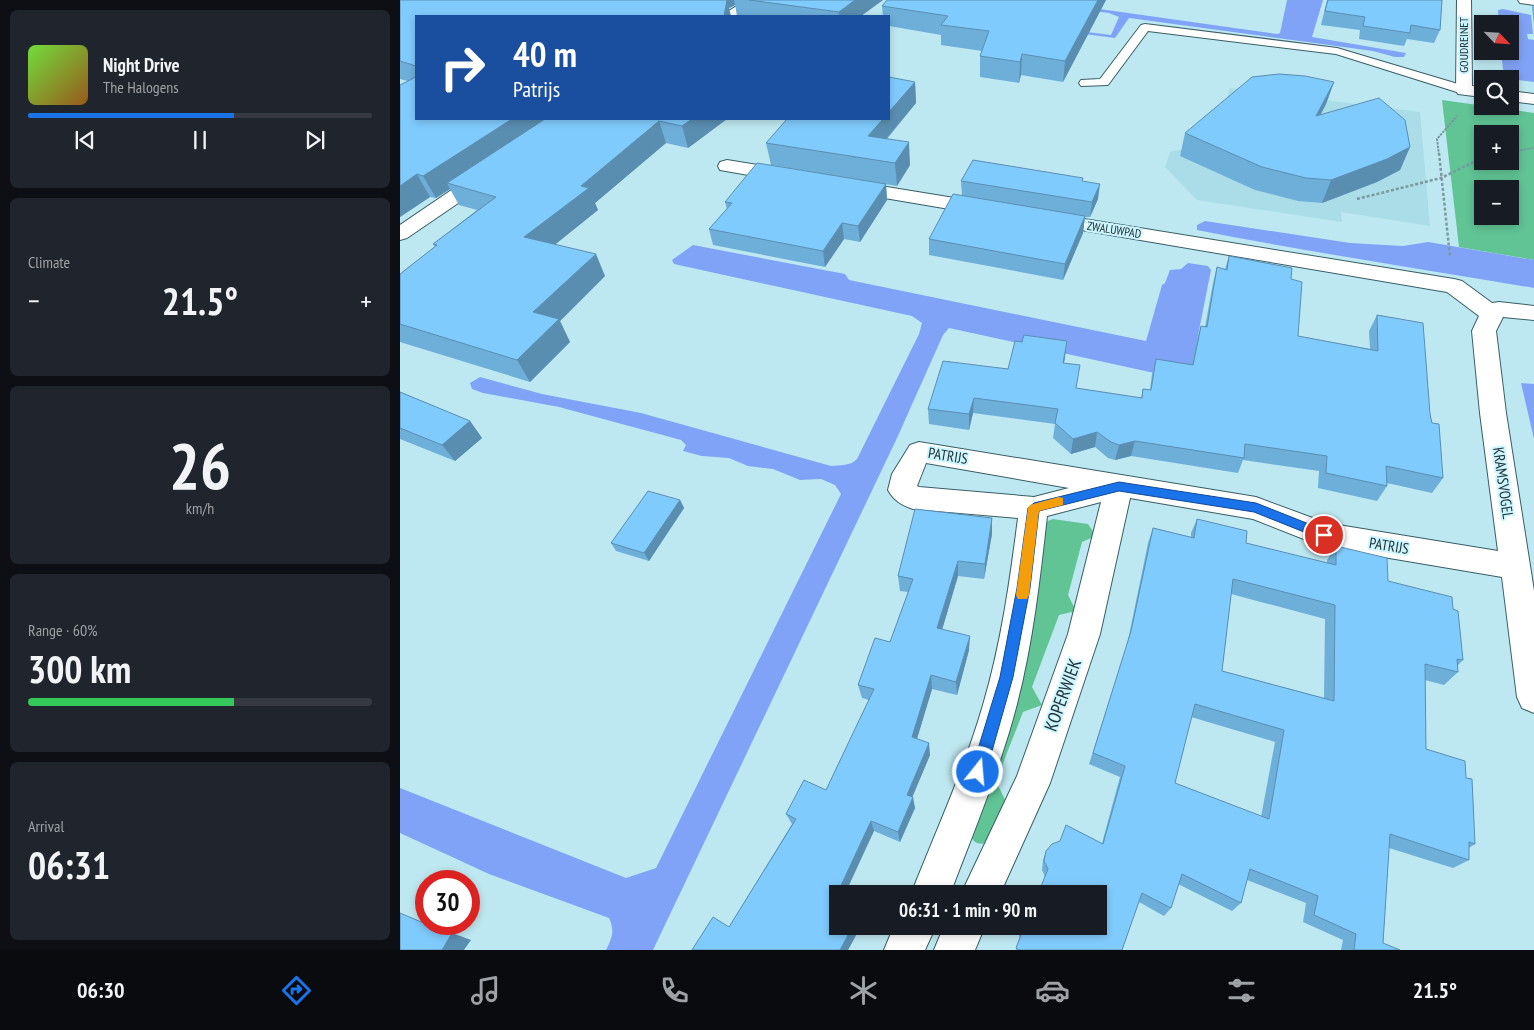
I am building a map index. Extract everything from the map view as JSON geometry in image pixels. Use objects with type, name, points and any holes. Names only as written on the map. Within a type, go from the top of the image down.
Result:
[{"type":"street","points":[[730,15],[757,0]]},
{"type":"street","name":"GOUDREINET","points":[[1464,0],[1464,90]]},
{"type":"street","points":[[1525,0],[1534,1]]},
{"type":"street","points":[[1464,90],[1474,91]]},
{"type":"street","points":[[1519,97],[1534,99]]},
{"type":"street","points":[[400,234],[504,163]]},
{"type":"street","points":[[727,166],[805,179]]},
{"type":"street","name":"ZWALUWPAD","points":[[834,184],[1454,286],[1491,314]]},
{"type":"street","points":[[1491,314],[1499,309],[1534,313]]},
{"type":"street","name":"KRAMSVOGEL","points":[[1491,314],[1484,331],[1493,412],[1534,696]]},
{"type":"street","name":"PATRIJS","points":[[1119,486],[1034,508],[913,498],[902,490],[906,474],[919,452],[1030,468],[1119,486],[1256,508],[1324,535],[1515,567]]},
{"type":"street","name":"KOPERWIEK","points":[[984,885],[1032,783],[1084,634],[1119,486]]},
{"type":"street","points":[[934,885],[978,772],[1007,677],[1024,588],[1034,508]]},
{"type":"street","points":[[904,950],[912,935]]},
{"type":"street","points":[[954,950],[961,935]]},
{"type":"lane","points":[[1085,83],[1104,82],[1145,26],[1337,51],[1464,90]]},
{"type":"path","points":[[1448,239],[1438,139],[1462,110],[1464,90]]},
{"type":"path","points":[[1519,150],[1534,148]]},
{"type":"path","points":[[1357,200],[1441,178],[1474,162]]},
{"type":"shaded area","points":[[1230,88],[1420,112],[1430,226],[1341,212],[1342,222],[1197,200],[1165,167],[1170,152],[1213,143]]},
{"type":"green space","points":[[1442,100],[1474,105],[1474,115],[1519,115],[1519,111],[1534,113],[1534,260],[1459,247]]},
{"type":"green space","points":[[1053,519],[1088,524],[1096,536],[1082,542],[1068,595],[1076,611],[1059,615],[1032,687],[1042,705],[1023,712],[996,781],[1006,802],[988,843],[981,844],[974,841],[970,834],[1045,522]]},
{"type":"water","points":[[1008,0],[1071,5],[1277,34],[1280,33],[1287,0],[1323,0],[1312,37],[1406,53],[1404,57],[1395,57],[1373,51],[1129,18],[1115,38],[955,17],[957,15],[1111,35],[1119,17],[1109,13]]},
{"type":"water","points":[[1503,9],[1531,15],[1533,34],[1527,34],[1528,39],[1534,40],[1534,82],[1519,80],[1519,70],[1503,69],[1502,60],[1519,60],[1519,15],[1498,15],[1498,10]]},
{"type":"water","points":[[1205,221],[1350,243],[1403,246],[1428,242],[1534,260],[1534,288],[1197,230],[1197,225]]},
{"type":"water","points":[[693,245],[845,274],[849,280],[1146,341],[1162,285],[1165,283],[1170,270],[1181,269],[1188,263],[1208,266],[1211,270],[1190,376],[1168,376],[949,328],[943,335],[897,438],[653,950],[606,950],[612,934],[609,918],[489,874],[400,833],[400,788],[626,878],[656,868],[841,494],[835,485],[821,479],[800,480],[773,469],[748,466],[729,458],[702,456],[683,451],[686,445],[681,440],[559,407],[483,393],[472,389],[470,383],[480,377],[542,394],[641,413],[831,466],[845,465],[857,459],[919,334],[922,323],[912,316],[674,264],[672,260]]},
{"type":"water","points":[[1521,383],[1534,384],[1534,439]]},
{"type":"building","points":[[400,0],[727,0],[724,15],[415,15],[415,66],[400,61]]},
{"type":"building","points":[[749,0],[855,0],[839,12]]},
{"type":"building","points":[[887,0],[1098,0],[1065,61],[1022,54],[1020,62],[980,56],[989,31],[941,25],[948,16],[882,6]]},
{"type":"building","points":[[1328,0],[1442,0],[1440,30],[1411,25],[1410,33],[1363,26],[1365,17],[1325,11]]},
{"type":"building","points":[[1279,74],[1305,76],[1334,82],[1316,116],[1379,98],[1405,120],[1410,147],[1387,159],[1331,180],[1306,178],[1262,167],[1185,133],[1252,77]]},
{"type":"building","points":[[890,77],[915,82],[890,111]]},
{"type":"building","points":[[415,78],[415,120],[510,120],[423,176],[417,174],[400,186],[400,85]]},
{"type":"building","points":[[543,120],[691,120],[682,126],[659,121],[581,186],[589,188],[524,237],[596,254],[533,312],[559,319],[517,360],[400,324],[400,274],[437,245],[433,244],[496,197],[447,183]]},
{"type":"building","points":[[786,120],[882,120],[868,136],[909,142],[895,163],[766,143]]},
{"type":"building","points":[[973,160],[1083,178],[1082,181],[1100,184],[1092,202],[961,181]]},
{"type":"building","points":[[757,163],[886,184],[858,226],[842,223],[823,251],[709,229],[732,203],[725,202]]},
{"type":"building","points":[[953,194],[1085,216],[1065,264],[929,239]]},
{"type":"building","points":[[1229,256],[1292,268],[1291,279],[1302,282],[1298,336],[1378,351],[1377,315],[1423,323],[1430,414],[1432,423],[1439,424],[1443,478],[1386,466],[1387,486],[1326,473],[1327,456],[1245,444],[1244,458],[1135,441],[1119,445],[1097,432],[1073,439],[1055,423],[1058,409],[974,398],[969,414],[928,409],[943,361],[1008,369],[1015,341],[1022,342],[1024,335],[1067,341],[1063,363],[1080,365],[1076,388],[1142,398],[1143,389],[1151,390],[1156,359],[1193,365],[1201,326],[1207,327],[1217,267],[1227,270]]},
{"type":"building","points":[[400,392],[470,421],[442,445],[400,428]]},
{"type":"building","points":[[648,491],[680,500],[644,553],[611,543]]},
{"type":"building","points":[[915,509],[992,518],[985,564],[958,561],[937,628],[970,636],[956,682],[931,675],[912,737],[929,743],[907,795],[913,797],[898,832],[871,821],[841,885],[829,885],[829,935],[848,935],[840,950],[692,950],[713,917],[729,927],[796,819],[786,814],[804,780],[826,790],[874,689],[858,685],[875,638],[890,642],[913,579],[898,576]]},
{"type":"building","points":[[1197,519],[1247,531],[1246,543],[1336,565],[1336,546],[1387,558],[1388,581],[1452,597],[1453,609],[1458,611],[1463,660],[1457,659],[1458,672],[1425,664],[1426,749],[1465,761],[1466,778],[1472,779],[1475,844],[1469,842],[1469,860],[1390,834],[1383,943],[1400,950],[1354,950],[1356,934],[1314,915],[1318,896],[1250,869],[1241,903],[1182,874],[1171,908],[1142,893],[1122,950],[1019,950],[1016,948],[1021,935],[1107,935],[1107,885],[1042,885],[1048,869],[1044,861],[1046,851],[1052,844],[1060,841],[1066,825],[1103,844],[1125,766],[1093,753],[1131,631],[1153,528],[1194,538]],"holes":[[[1233,579],[1335,605],[1334,701],[1222,671]],[[1195,704],[1284,730],[1269,819],[1175,783]]]},
{"type":"building","points":[[400,913],[415,919],[415,935],[451,935],[442,950],[400,950]]},
{"type":"slow traffic","points":[[1022,595],[1034,508],[1059,501]]},
{"type":"route","points":[[978,772],[1007,677],[1024,588],[1034,508],[1119,486],[1256,508],[1324,535]]}]
